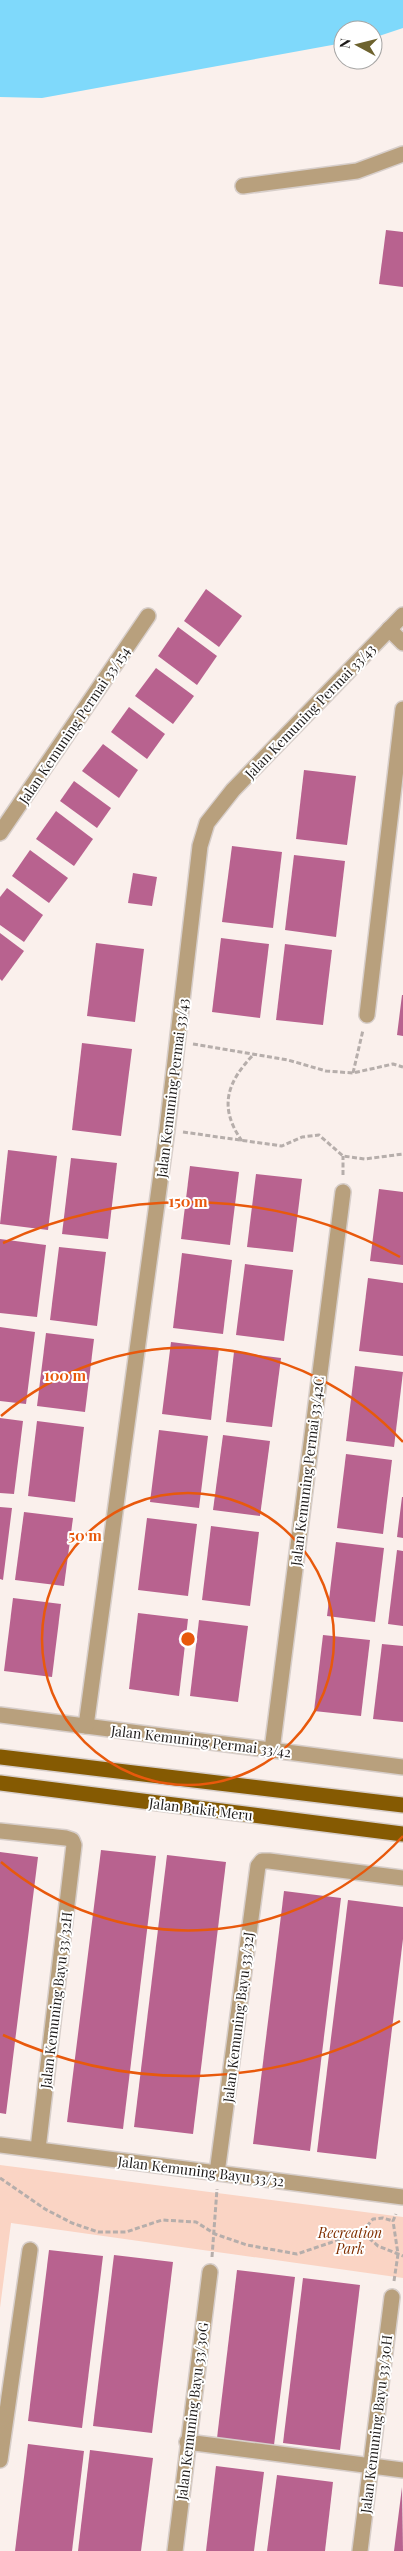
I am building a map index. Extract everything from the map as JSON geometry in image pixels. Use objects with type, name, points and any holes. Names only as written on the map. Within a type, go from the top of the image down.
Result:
[{"type":"main road","name":"Jalan Bukit Meru","points":[[0,1756],[403,1805]]},
{"type":"main road","name":"Jalan Bukit Meru","points":[[0,1783],[403,1834]]},
{"type":"street","points":[[243,186],[357,171],[403,154]]},
{"type":"street","name":"Jalan Kemuning Permai 33/43","points":[[86,1726],[167,1130],[200,846],[207,823],[233,790],[403,615]]},
{"type":"street","name":"Jalan Kemuning Permai 33/154","points":[[0,833],[148,616]]},
{"type":"street","points":[[389,629],[403,643]]},
{"type":"street","points":[[367,1015],[403,709]]},
{"type":"street","name":"Jalan Kemuning Permai 33/42C","points":[[272,1750],[343,1192]]},
{"type":"street","name":"Jalan Kemuning Permai 33/42","points":[[0,1715],[403,1767]]},
{"type":"street","name":"Jalan Kemuning Bayu 33/32H","points":[[0,1831],[72,1840],[73,1850],[38,2149]]},
{"type":"street","name":"Jalan Kemuning Bayu 33/32J","points":[[217,2173],[258,1866],[262,1861],[403,1878]]},
{"type":"street","name":"Jalan Kemuning Bayu 33/32","points":[[0,2145],[403,2197]]},
{"type":"street","points":[[0,2460],[30,2250]]},
{"type":"street","name":"Jalan Kemuning Bayu 33/30G","points":[[175,2551],[210,2272]]},
{"type":"street","name":"Jalan Kemuning Bayu 33/30H","points":[[360,2551],[392,2297]]},
{"type":"street","points":[[188,2442],[403,2470]]},
{"type":"path","points":[[353,1073],[367,1015]]},
{"type":"path","points":[[178,1041],[288,1060],[326,1071],[353,1073],[393,1064],[403,1067]]},
{"type":"path","points":[[243,1141],[236,1131],[229,1111],[228,1092],[239,1069],[254,1054]]},
{"type":"path","points":[[167,1130],[282,1146],[302,1137],[319,1135],[344,1156],[365,1159],[403,1154]]},
{"type":"path","points":[[210,2272],[215,2234],[217,2173]]},
{"type":"path","points":[[0,2178],[45,2209],[72,2223],[98,2232],[126,2232],[162,2220],[196,2222],[215,2234],[247,2245],[297,2254],[362,2232],[373,2219],[383,2218],[393,2221],[398,2254],[392,2297]]},
{"type":"path","points":[[362,2232],[378,2246],[403,2256]]},
{"type":"green space","name":"Recreation Park","points":[[0,2165],[403,2217],[403,2278],[11,2223],[0,2308]]},
{"type":"water","points":[[0,0],[403,0],[403,28],[383,35],[383,20],[333,20],[333,45],[42,98],[0,97]]},
{"type":"building","points":[[386,230],[403,232],[403,287],[379,284]]},
{"type":"building","points":[[206,589],[242,616],[219,647],[184,621]]},
{"type":"building","points":[[178,627],[217,656],[197,685],[158,656]]},
{"type":"building","points":[[156,668],[194,696],[173,724],[135,696]]},
{"type":"building","points":[[129,707],[165,734],[147,759],[111,732]]},
{"type":"building","points":[[103,744],[138,770],[119,798],[82,771]]},
{"type":"building","points":[[304,770],[356,776],[347,845],[296,839]]},
{"type":"building","points":[[74,781],[111,808],[97,828],[60,801]]},
{"type":"building","points":[[56,811],[93,839],[74,866],[36,839]]},
{"type":"building","points":[[232,846],[282,852],[273,928],[222,922]]},
{"type":"building","points":[[30,850],[68,878],[49,903],[12,876]]},
{"type":"building","points":[[294,855],[345,861],[336,937],[285,930]]},
{"type":"building","points":[[133,873],[157,877],[152,906],[128,903]]},
{"type":"building","points":[[7,888],[43,915],[24,942],[0,925],[0,897]]},
{"type":"building","points":[[0,933],[24,951],[2,981],[0,979]]},
{"type":"building","points":[[221,938],[269,944],[260,1018],[212,1012]]},
{"type":"building","points":[[96,943],[144,949],[135,1022],[87,1016]]},
{"type":"building","points":[[285,944],[332,950],[323,1025],[276,1020]]},
{"type":"building","points":[[403,995],[403,1036],[397,1035]]},
{"type":"building","points":[[82,1043],[132,1049],[121,1136],[72,1130]]},
{"type":"building","points":[[8,1150],[57,1156],[48,1230],[0,1224]]},
{"type":"building","points":[[71,1158],[117,1163],[108,1239],[62,1234]]},
{"type":"building","points":[[190,1166],[239,1172],[230,1245],[181,1239]]},
{"type":"building","points":[[256,1174],[302,1179],[293,1252],[247,1247]]},
{"type":"building","points":[[379,1189],[403,1192],[403,1265],[370,1261]]},
{"type":"building","points":[[0,1239],[46,1245],[37,1317],[0,1313]]},
{"type":"building","points":[[59,1247],[106,1252],[97,1326],[50,1320]]},
{"type":"building","points":[[182,1253],[232,1260],[223,1334],[173,1328]]},
{"type":"building","points":[[245,1264],[293,1270],[284,1341],[236,1335]]},
{"type":"building","points":[[368,1278],[403,1283],[403,1356],[359,1351]]},
{"type":"building","points":[[0,1327],[35,1332],[26,1404],[0,1401]]},
{"type":"building","points":[[46,1333],[94,1339],[85,1412],[37,1406]]},
{"type":"building","points":[[171,1342],[219,1348],[211,1420],[162,1414]]},
{"type":"building","points":[[234,1352],[281,1358],[272,1427],[226,1422]]},
{"type":"building","points":[[355,1366],[403,1372],[394,1447],[346,1441]]},
{"type":"building","points":[[0,1418],[23,1421],[14,1494],[0,1493]]},
{"type":"building","points":[[37,1421],[84,1427],[75,1502],[28,1496]]},
{"type":"building","points":[[159,1430],[208,1436],[199,1508],[150,1502]]},
{"type":"building","points":[[223,1435],[270,1441],[260,1516],[213,1510]]},
{"type":"building","points":[[346,1454],[392,1460],[383,1534],[337,1528]]},
{"type":"building","points":[[403,1497],[403,1538],[397,1537]]},
{"type":"building","points":[[0,1507],[12,1508],[3,1580],[0,1579]]},
{"type":"building","points":[[24,1512],[73,1518],[64,1586],[15,1580]]},
{"type":"building","points":[[147,1518],[197,1524],[188,1596],[138,1590]]},
{"type":"building","points":[[211,1526],[259,1532],[250,1606],[202,1600]]},
{"type":"building","points":[[336,1542],[384,1548],[375,1622],[327,1616]]},
{"type":"building","points":[[397,1550],[403,1551],[403,1626],[388,1624]]},
{"type":"building","points":[[13,1598],[61,1604],[52,1677],[4,1671]]},
{"type":"building","points":[[138,1613],[188,1619],[179,1696],[129,1689]]},
{"type":"building","points":[[199,1620],[248,1626],[238,1702],[190,1696]]},
{"type":"building","points":[[323,1635],[370,1640],[361,1716],[314,1711]]},
{"type":"building","points":[[382,1644],[403,1646],[403,1722],[373,1719]]},
{"type":"building","points":[[101,1850],[156,1856],[123,2129],[67,2122]]},
{"type":"building","points":[[0,1852],[38,1857],[6,2114],[0,2113]]},
{"type":"building","points":[[167,1855],[226,1862],[193,2134],[134,2127]]},
{"type":"building","points":[[284,1891],[341,1898],[310,2151],[253,2144]]},
{"type":"building","points":[[348,1900],[403,1907],[403,1939],[376,2159],[317,2152]]},
{"type":"building","points":[[49,2250],[103,2256],[82,2428],[28,2421]]},
{"type":"building","points":[[114,2255],[173,2262],[152,2433],[93,2426]]},
{"type":"building","points":[[237,2270],[295,2277],[274,2445],[217,2438]]},
{"type":"building","points":[[303,2278],[360,2285],[340,2450],[283,2443]]},
{"type":"building","points":[[28,2444],[84,2451],[72,2551],[15,2551]]},
{"type":"building","points":[[90,2450],[153,2458],[141,2551],[78,2551]]},
{"type":"building","points":[[216,2466],[264,2472],[254,2551],[206,2551]]},
{"type":"building","points":[[277,2475],[333,2482],[325,2551],[267,2551]]},
{"type":"building","points":[[402,2487],[403,2551],[394,2551]]}]
